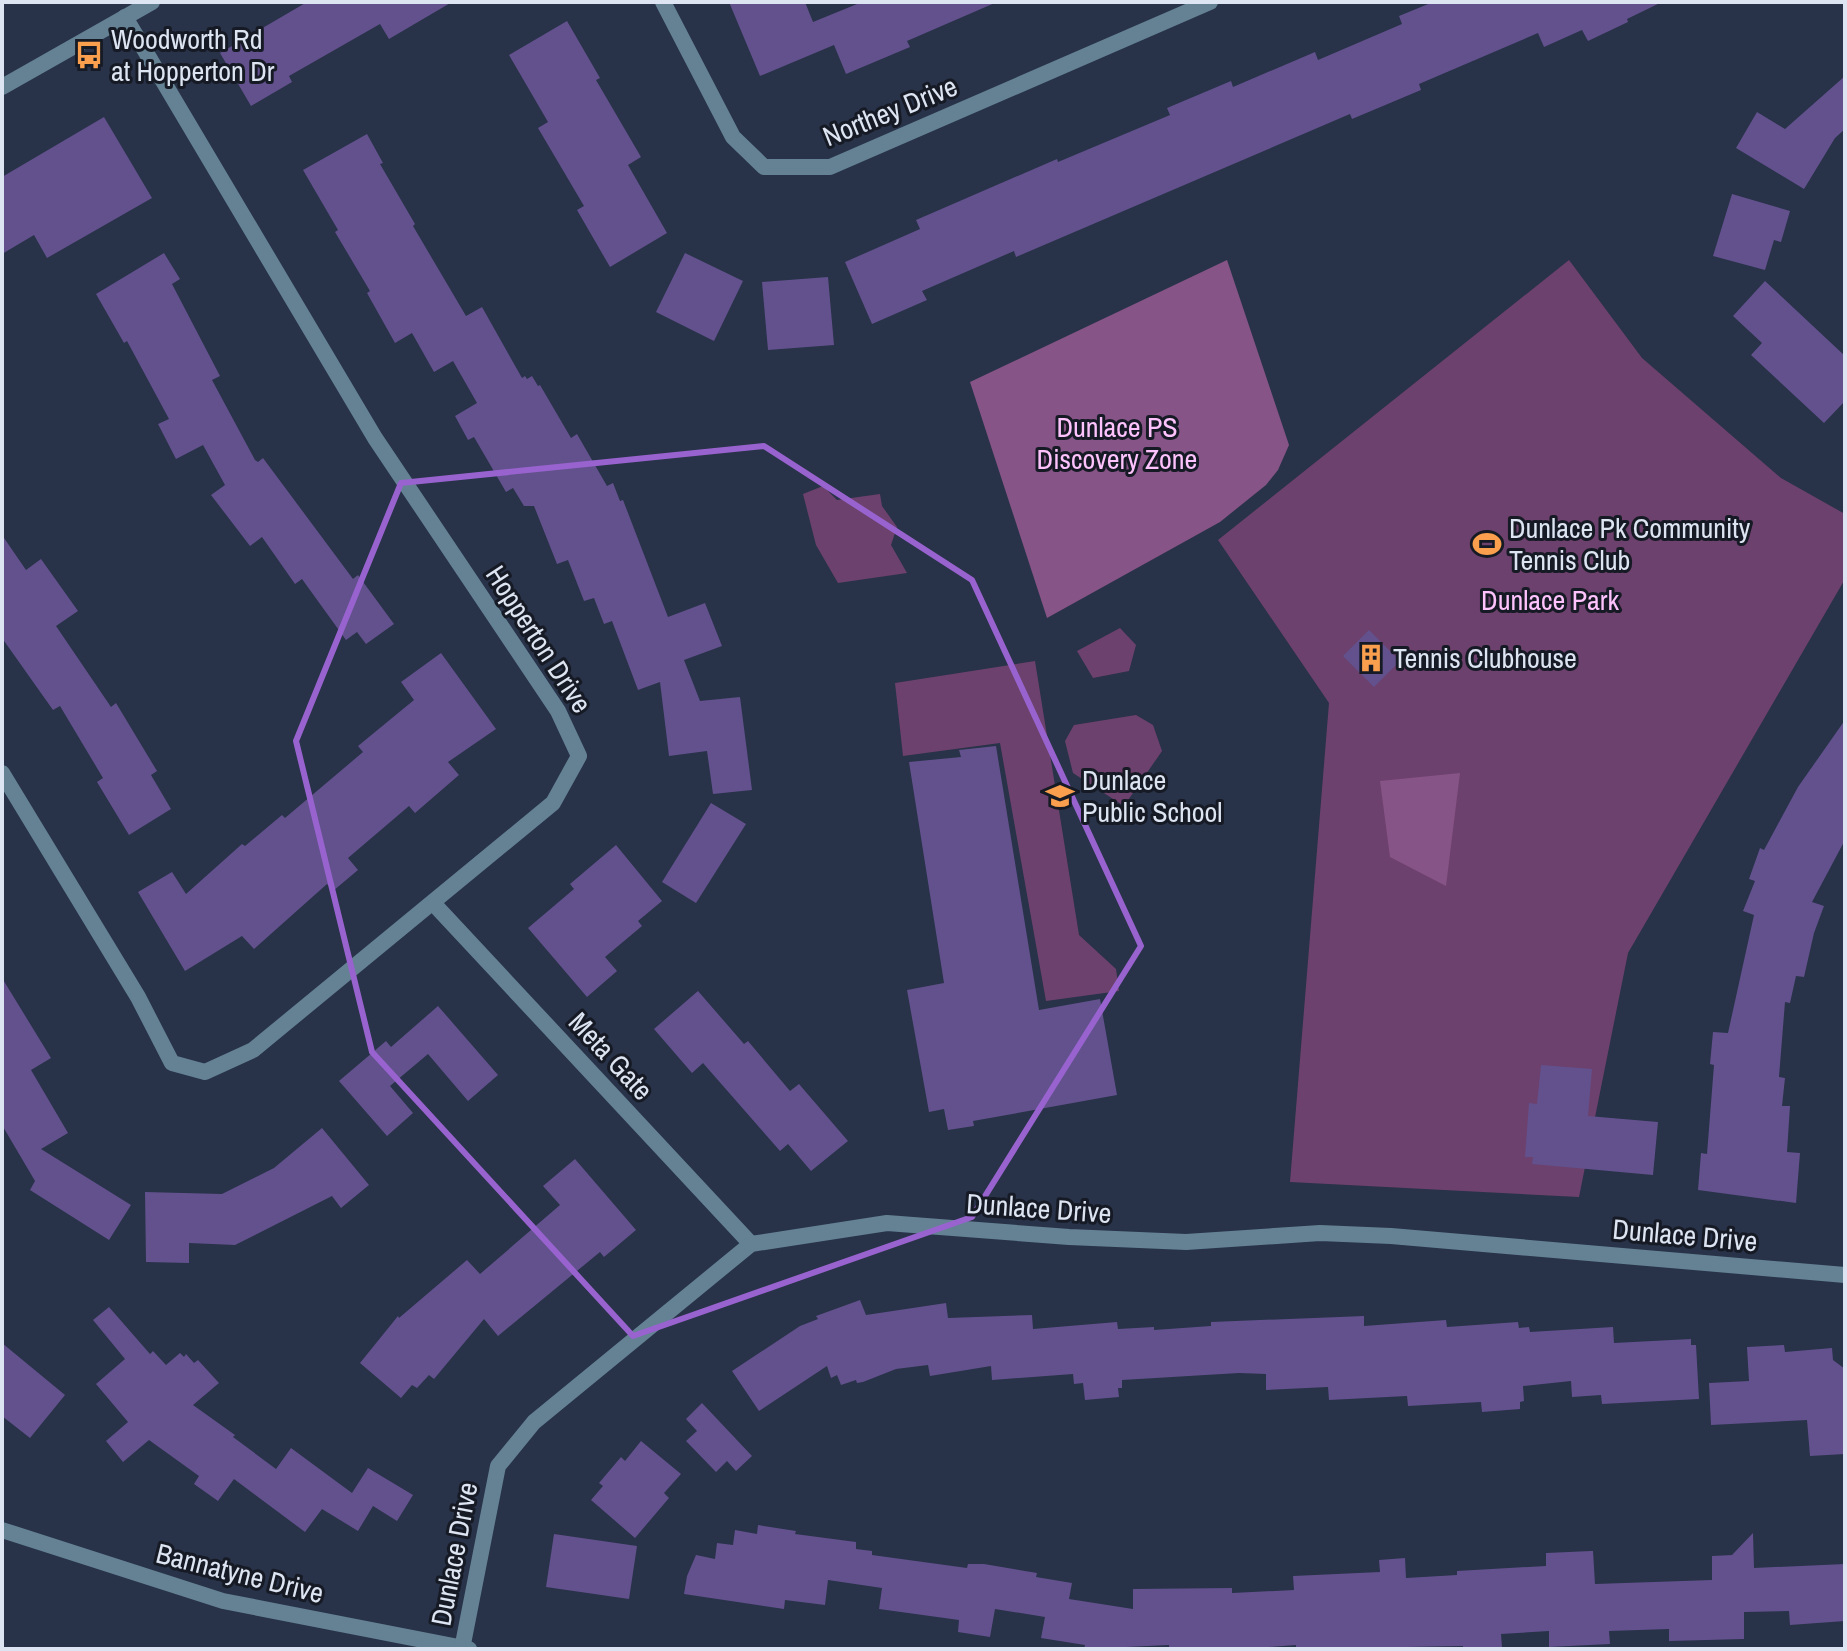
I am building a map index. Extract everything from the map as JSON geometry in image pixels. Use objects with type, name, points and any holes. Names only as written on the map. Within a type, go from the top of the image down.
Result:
[{"type":"street","points":[[2,87],[152,2]]},
{"type":"street","name":"Northey Drive","points":[[663,2],[733,137],[764,167],[830,167],[1210,2]]},
{"type":"street","name":"Hopperton Drive","points":[[2,773],[138,997],[172,1063],[205,1072],[253,1050],[553,803],[579,756],[558,711],[375,438],[125,17]]},
{"type":"street","name":"Meta Gate","points":[[433,903],[751,1244]]},
{"type":"street","name":"Dunlace Drive","points":[[462,1648],[498,1466],[534,1422],[751,1244],[887,1223],[1069,1237],[1186,1242],[1320,1233],[1391,1236],[1845,1275]]},
{"type":"street","name":"Bannatyne Drive","points":[[2,1530],[223,1601],[469,1649]]},
{"type":"highlighted area","points":[[764,446],[972,580],[1141,946],[972,1217],[633,1336],[372,1052],[296,741],[401,483]]},
{"type":"green space","name":"Dunlace PS Discovery Zone","points":[[1227,260],[1289,445],[1278,470],[1266,485],[1220,522],[1047,618],[970,382]]},
{"type":"green space","name":"Dunlace Park","points":[[1569,260],[1642,358],[1781,478],[1845,514],[1845,579],[1628,953],[1579,1197],[1290,1182],[1329,703],[1218,540]]},
{"type":"green space","points":[[823,486],[837,500],[880,494],[882,506],[897,527],[891,545],[907,573],[838,583],[816,545],[803,494]]},
{"type":"green space","points":[[1120,628],[1136,645],[1129,671],[1093,678],[1077,651]]},
{"type":"green space","points":[[1035,661],[1079,935],[1116,969],[1119,991],[1046,1001],[1000,743],[903,756],[895,683]]},
{"type":"green space","points":[[1136,715],[1153,725],[1162,751],[1124,806],[1073,773],[1065,741],[1074,725]]},
{"type":"green space","points":[[1460,773],[1446,886],[1390,857],[1380,781]]},
{"type":"building","points":[[307,2],[452,2],[389,39],[380,24],[289,76],[292,82],[251,106],[220,53]]},
{"type":"building","points":[[729,2],[805,2],[813,22],[862,2],[997,2],[907,41],[910,47],[846,74],[834,45],[760,76]]},
{"type":"building","points":[[1433,2],[1662,2],[1588,41],[1582,30],[1544,47],[1538,33],[1419,84],[1421,90],[1352,119],[1350,114],[1016,257],[1014,251],[922,291],[927,300],[872,324],[845,262],[920,229],[916,220],[1057,159],[1058,162],[1170,115],[1167,108],[1231,81],[1233,87],[1315,52],[1318,60],[1402,24],[1399,16]]},
{"type":"building","points":[[567,21],[600,78],[596,80],[641,157],[628,165],[667,233],[610,267],[577,210],[584,206],[538,128],[548,122],[509,55]]},
{"type":"building","points":[[1845,76],[1845,129],[1835,138],[1804,189],[1736,148],[1757,112],[1785,129]]},
{"type":"building","points":[[104,117],[152,198],[47,258],[34,235],[2,254],[2,177]]},
{"type":"building","points":[[367,134],[383,163],[380,164],[415,224],[413,226],[466,316],[482,307],[522,378],[532,376],[540,385],[571,438],[577,434],[607,486],[613,483],[620,501],[623,500],[668,617],[705,603],[722,646],[684,660],[700,701],[740,697],[752,790],[713,794],[707,751],[669,756],[660,682],[638,690],[612,621],[604,624],[594,598],[584,601],[568,560],[557,564],[534,506],[524,506],[513,488],[506,492],[474,437],[468,440],[455,416],[477,403],[453,361],[434,372],[412,333],[395,343],[367,293],[370,291],[335,232],[338,230],[303,170]]},
{"type":"building","points":[[1732,194],[1790,211],[1781,242],[1774,240],[1765,270],[1713,256]]},
{"type":"building","points":[[164,253],[180,279],[172,284],[220,376],[212,380],[255,460],[258,462],[263,458],[353,579],[358,575],[394,624],[366,644],[357,632],[346,640],[302,579],[295,584],[262,537],[250,546],[211,495],[225,485],[203,445],[176,459],[158,424],[169,419],[127,341],[124,343],[96,294]]},
{"type":"building","points":[[685,253],[743,281],[714,341],[656,312]]},
{"type":"building","points":[[828,277],[834,345],[768,350],[762,282]]},
{"type":"building","points":[[1765,281],[1845,356],[1845,401],[1824,423],[1751,355],[1762,343],[1733,316]]},
{"type":"building","points":[[2,535],[26,570],[41,559],[78,611],[56,626],[111,707],[116,703],[157,771],[151,775],[171,809],[129,835],[97,782],[103,778],[60,706],[53,710],[2,638]]},
{"type":"building","name":"Tennis Clubhouse","points":[[1369,630],[1400,661],[1374,687],[1343,656]]},
{"type":"building","points":[[441,653],[496,729],[448,762],[459,775],[415,813],[409,806],[348,858],[358,870],[333,891],[327,884],[254,949],[242,936],[185,971],[138,892],[172,872],[186,894],[242,844],[245,846],[282,815],[285,818],[363,752],[358,746],[414,700],[401,682]]},
{"type":"building","points":[[1845,720],[1845,840],[1812,902],[1824,906],[1804,977],[1796,976],[1790,1003],[1785,1002],[1779,1077],[1785,1078],[1782,1106],[1790,1106],[1787,1152],[1800,1153],[1796,1203],[1698,1190],[1701,1153],[1707,1154],[1714,1065],[1710,1064],[1713,1032],[1728,1033],[1754,915],[1743,911],[1755,881],[1749,879],[1760,848],[1764,850],[1798,787]]},
{"type":"building","points":[[996,746],[1039,1010],[1100,999],[1117,1095],[973,1121],[974,1126],[948,1130],[944,1109],[929,1112],[907,990],[944,983],[909,762],[961,757],[959,750]]},
{"type":"building","points":[[711,803],[746,824],[696,903],[662,882]]},
{"type":"building","points":[[616,845],[662,901],[638,921],[642,926],[605,957],[617,971],[587,997],[528,928],[574,889],[570,884]]},
{"type":"building","points":[[2,978],[51,1058],[31,1070],[68,1133],[41,1149],[131,1205],[109,1240],[30,1190],[35,1181],[2,1125]]},
{"type":"building","points":[[698,991],[744,1044],[748,1041],[790,1091],[799,1084],[848,1141],[811,1171],[788,1144],[780,1151],[703,1063],[692,1073],[654,1029]]},
{"type":"building","points":[[438,1006],[498,1075],[468,1101],[428,1054],[390,1086],[413,1113],[387,1136],[339,1081],[386,1041],[391,1047]]},
{"type":"building","points":[[1541,1065],[1592,1069],[1588,1116],[1658,1122],[1653,1175],[1532,1164],[1533,1157],[1525,1157],[1529,1103],[1537,1104]]},
{"type":"building","points":[[322,1128],[369,1185],[341,1208],[332,1196],[235,1245],[189,1243],[189,1263],[146,1262],[145,1192],[222,1194],[274,1168]]},
{"type":"building","points":[[575,1159],[636,1230],[604,1257],[600,1252],[498,1336],[484,1319],[434,1379],[429,1375],[417,1388],[412,1385],[401,1398],[360,1363],[398,1316],[467,1260],[480,1274],[560,1205],[543,1186]]},
{"type":"building","points":[[860,1300],[866,1315],[946,1303],[948,1318],[1032,1315],[1033,1329],[1117,1322],[1118,1329],[1154,1327],[1154,1330],[1211,1326],[1211,1322],[1364,1316],[1364,1326],[1446,1320],[1447,1327],[1518,1322],[1519,1328],[1529,1327],[1530,1332],[1613,1327],[1614,1343],[1691,1339],[1691,1345],[1696,1345],[1699,1399],[1602,1404],[1601,1395],[1572,1397],[1571,1381],[1523,1386],[1524,1401],[1520,1402],[1520,1409],[1482,1412],[1481,1402],[1408,1406],[1407,1396],[1329,1400],[1328,1387],[1266,1390],[1266,1374],[1239,1373],[1122,1380],[1122,1388],[1118,1388],[1119,1397],[1085,1400],[1083,1383],[1074,1384],[1073,1374],[992,1380],[991,1366],[930,1376],[928,1365],[896,1369],[863,1382],[857,1383],[856,1380],[841,1385],[837,1375],[831,1378],[827,1366],[759,1411],[732,1371],[800,1326],[818,1319],[816,1316]]},
{"type":"building","points":[[109,1307],[150,1354],[153,1351],[166,1365],[180,1353],[184,1357],[186,1354],[194,1363],[198,1360],[219,1383],[193,1405],[276,1469],[291,1448],[352,1493],[368,1468],[413,1495],[397,1521],[373,1506],[358,1531],[322,1509],[305,1532],[234,1479],[218,1501],[194,1484],[199,1476],[149,1440],[123,1462],[106,1441],[128,1422],[96,1384],[125,1359],[93,1320]]},
{"type":"building","points":[[2,1343],[65,1395],[30,1438],[2,1416]]},
{"type":"building","points":[[1784,1345],[1785,1352],[1832,1348],[1833,1360],[1845,1369],[1845,1454],[1810,1456],[1807,1420],[1711,1425],[1709,1383],[1749,1381],[1747,1347]]},
{"type":"building","points":[[702,1403],[752,1456],[736,1471],[727,1461],[716,1472],[686,1441],[697,1431],[686,1419]]},
{"type":"building","points":[[641,1441],[681,1474],[664,1493],[669,1498],[635,1538],[591,1500],[603,1486],[599,1483],[621,1457],[625,1461]]},
{"type":"building","points":[[758,1525],[796,1531],[795,1534],[856,1542],[856,1549],[872,1551],[872,1555],[967,1568],[968,1564],[984,1564],[1037,1573],[1036,1577],[1072,1583],[1069,1599],[1133,1609],[1133,1589],[1232,1588],[1232,1593],[1294,1590],[1293,1576],[1380,1572],[1379,1560],[1405,1558],[1406,1578],[1457,1575],[1457,1571],[1546,1566],[1546,1553],[1593,1551],[1595,1584],[1712,1580],[1712,1556],[1732,1555],[1753,1533],[1754,1568],[1845,1564],[1845,1621],[1790,1625],[1789,1611],[1744,1612],[1744,1639],[1669,1641],[1669,1629],[1609,1631],[1610,1644],[1549,1647],[1549,1631],[1501,1634],[1502,1647],[1463,1649],[1463,1646],[1296,1649],[1296,1645],[1169,1649],[1169,1645],[1084,1649],[1085,1645],[1041,1638],[1045,1617],[995,1609],[990,1637],[958,1632],[959,1620],[879,1609],[882,1588],[828,1580],[825,1605],[785,1600],[784,1609],[684,1594],[687,1576],[696,1555],[715,1559],[717,1543],[733,1545],[735,1530],[757,1534]]},
{"type":"building","points":[[554,1534],[637,1546],[629,1599],[546,1587]]},
{"type":"place","name":"Woodworth Rd at Hopperton Dr","points":[[89,55]]},
{"type":"place","name":"Dunlace Pk Community Tennis Club","points":[[1487,544]]},
{"type":"place","name":"Tennis Clubhouse","points":[[1371,658]]},
{"type":"place","name":"Dunlace Public School","points":[[1060,796]]}]
